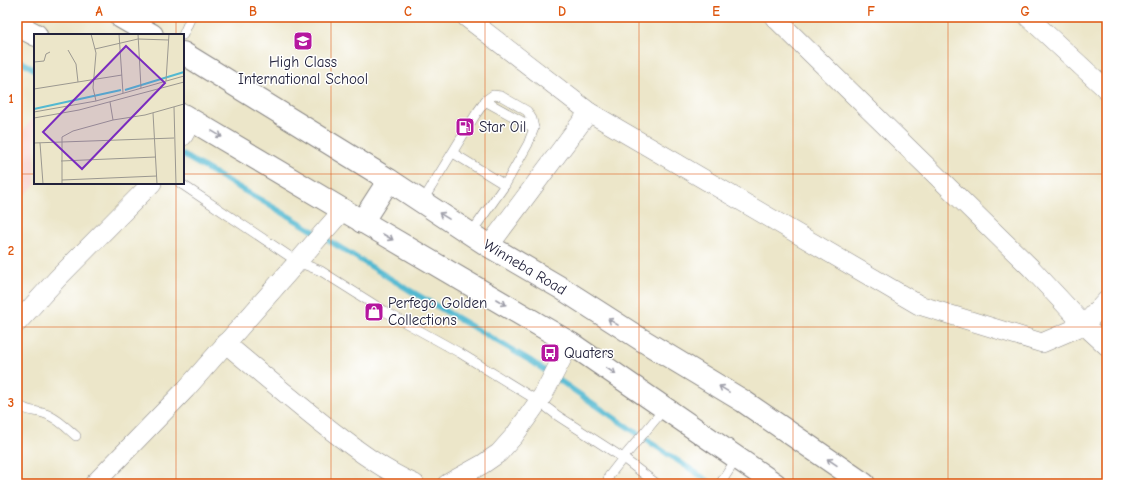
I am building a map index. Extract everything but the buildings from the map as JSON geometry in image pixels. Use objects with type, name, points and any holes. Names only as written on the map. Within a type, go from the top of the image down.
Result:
[{"type":"highway","points":[[120,17],[150,34]]},
{"type":"highway","points":[[17,25],[34,34]]},
{"type":"highway","name":"Winneba Road","points":[[184,53],[389,180],[471,233],[488,246],[561,288],[642,340],[743,401],[864,484]]},
{"type":"highway","points":[[186,123],[343,210],[570,343],[775,484]]},
{"type":"highway","points":[[362,222],[389,180]]},
{"type":"street","points":[[466,17],[589,112],[919,305],[1042,343],[1084,324],[1107,300]]},
{"type":"street","points":[[774,17],[1031,268],[1107,346]]},
{"type":"street","points":[[1028,17],[1107,90]]},
{"type":"street","points":[[488,246],[589,112]]},
{"type":"street","points":[[17,323],[58,278],[151,184]]},
{"type":"street","points":[[94,484],[186,389],[343,210]]},
{"type":"street","points":[[225,343],[285,394],[357,450],[385,468],[415,484]]},
{"type":"street","points":[[447,484],[483,464],[499,453],[514,436],[543,395],[570,343]]},
{"type":"lane","points":[[183,34],[191,17]]},
{"type":"lane","points":[[422,202],[485,101],[534,128],[528,144],[505,185],[471,233]]},
{"type":"lane","points":[[453,153],[505,185]]},
{"type":"lane","points":[[181,184],[298,262],[321,271],[386,312],[460,353],[538,401],[558,416],[623,458],[657,484]]},
{"type":"lane","points":[[17,403],[22,408],[32,412],[44,413],[50,416],[76,436]]},
{"type":"lane","points":[[607,484],[609,476],[665,408]]},
{"type":"lane","points":[[720,484],[737,458]]},
{"type":"shaded area","points":[[34,117],[34,184],[36,184],[24,195],[17,189],[17,138]]},
{"type":"waterway","points":[[17,59],[34,69]]},
{"type":"waterway","points":[[184,156],[302,224],[409,290],[531,361],[713,484]]},
{"type":"place","name":"High Class International School","points":[[303,41]]},
{"type":"place","name":"Star Oil","points":[[465,127]]},
{"type":"place","name":"Perfego Golden Collections","points":[[374,312]]},
{"type":"place","name":"Quaters","points":[[550,353]]}]
